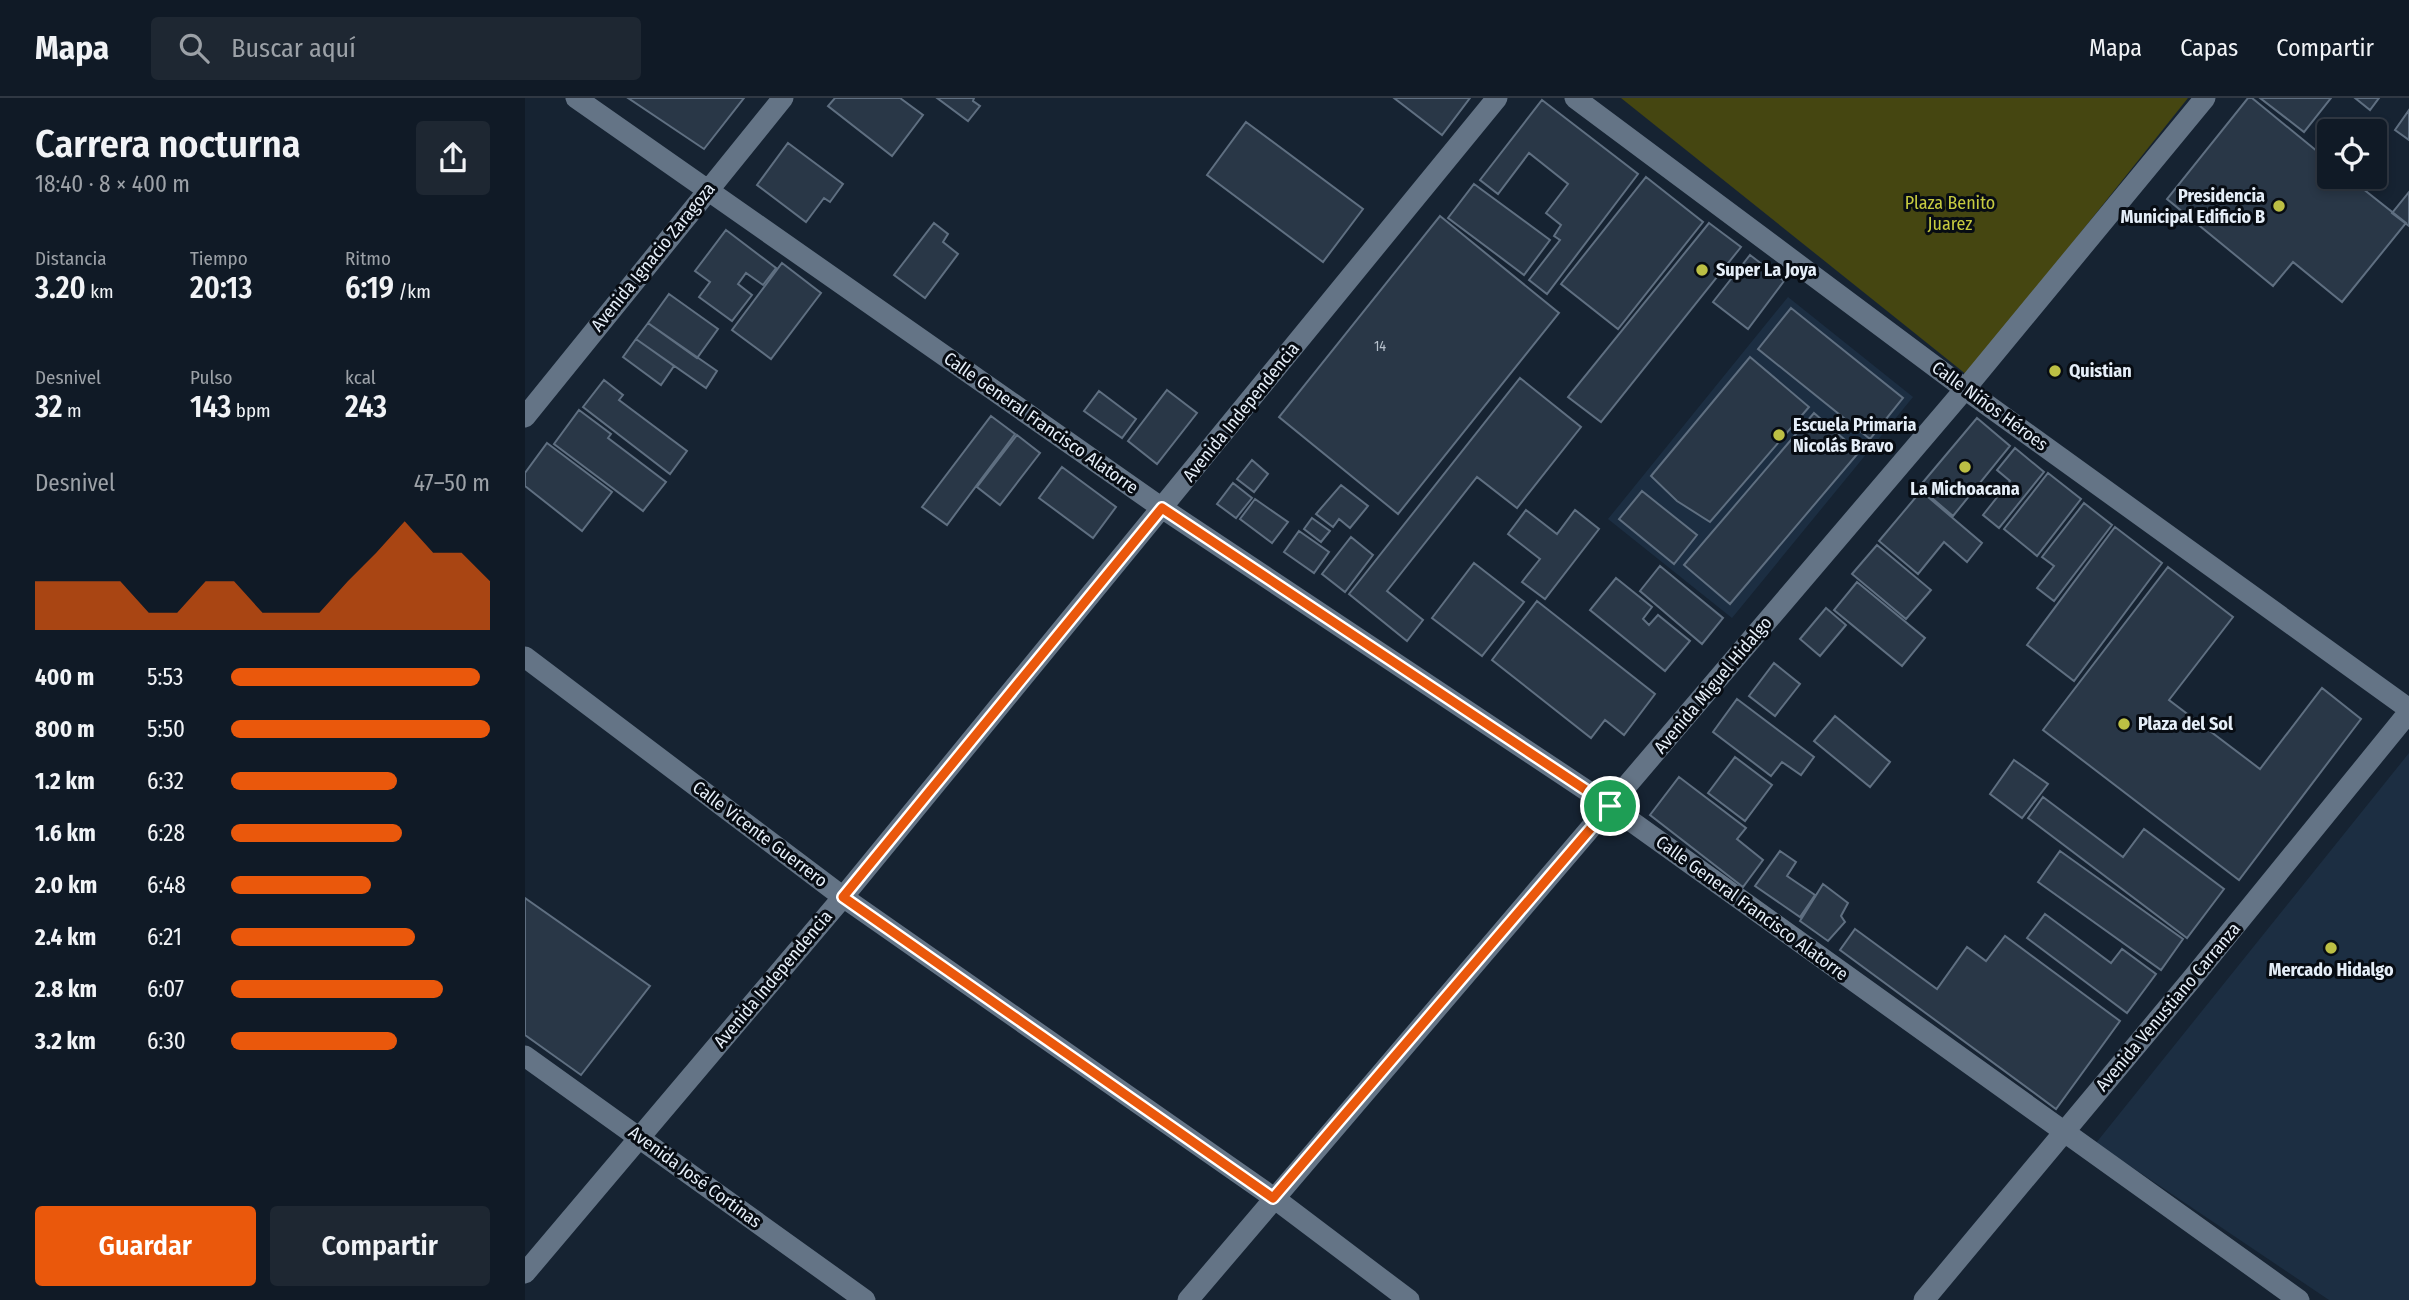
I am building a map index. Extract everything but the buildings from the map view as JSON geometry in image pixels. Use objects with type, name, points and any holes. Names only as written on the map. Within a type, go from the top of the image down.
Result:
[{"type":"street","name":"Calle General Francisco Alatorre","points":[[576,98],[1162,508],[1610,806],[2299,1300]]},
{"type":"street","name":"Avenida Ignacio Zaragoza","points":[[525,417],[783,98]]},
{"type":"street","name":"Avenida Independencia","points":[[525,1273],[843,897],[1497,98]]},
{"type":"street","name":"Calle Niños Héroes","points":[[1575,98],[1965,389],[2409,711]]},
{"type":"street","name":"Avenida Miguel Hidalgo","points":[[1188,1300],[1965,389],[2205,98]]},
{"type":"street","name":"Calle Vicente Guerrero","points":[[525,657],[843,897],[1273,1198],[1409,1300]]},
{"type":"street","name":"Avenida Venustiano Carranza","points":[[1924,1300],[2409,711]]},
{"type":"street","name":"Avenida José Cortinas","points":[[525,1056],[865,1300]]},
{"type":"shaded area","name":"Escuela Primaria Nicolás Bravo","points":[[1788,297],[1913,397],[1732,618],[1608,519]]},
{"type":"shaded area","name":"Mercado Hidalgo","points":[[2409,753],[2409,1300],[2329,1300],[2096,1143]]},
{"type":"green space","name":"Plaza Benito Juarez","points":[[1621,98],[2188,98],[1967,375]]},
{"type":"place","name":"Presidencia Municipal Edificio B","points":[[2279,206]]},
{"type":"place","name":"Super La Joya","points":[[1702,270]]},
{"type":"place","name":"Quistian","points":[[2055,371]]},
{"type":"place","name":"Escuela Primaria Nicolás Bravo","points":[[1779,435]]},
{"type":"place","name":"La Michoacana","points":[[1965,467]]},
{"type":"place","name":"Plaza del Sol","points":[[2124,724]]},
{"type":"place","name":"Mercado Hidalgo","points":[[2331,948]]},
{"type":"route","points":[[1162,508],[1610,806],[1273,1198],[843,897],[1162,508]]}]
